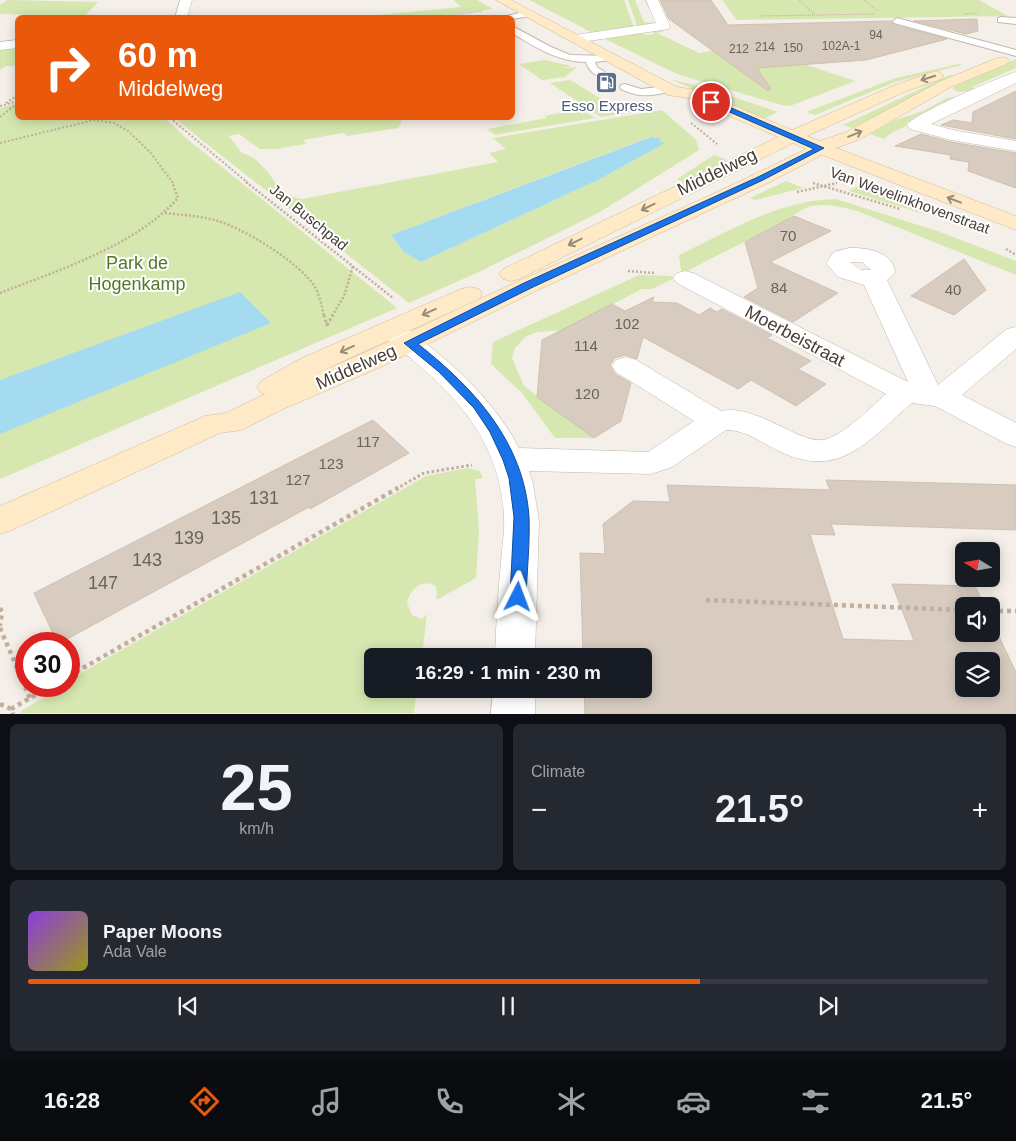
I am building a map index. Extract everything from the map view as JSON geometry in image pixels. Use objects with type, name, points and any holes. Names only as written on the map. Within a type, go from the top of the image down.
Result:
[{"type":"main road","name":"Van Wevelinkhovenstraat","points":[[502,0],[671,91],[691,93],[820,148],[1016,224]]},
{"type":"main road","points":[[999,58],[1015,53]]},
{"type":"main road","name":"Middelweg","points":[[0,521],[216,423],[231,423],[271,403],[341,375],[407,329],[519,290],[783,159],[820,148],[862,131],[961,78],[1002,61],[999,58],[991,58],[915,82],[791,136],[783,159]]},
{"type":"main road","name":"Van Wevelinkhovenstraat","points":[[671,91],[675,97],[729,127]]},
{"type":"main road","name":"Van Wevelinkhovenstraat","points":[[751,138],[783,159],[1016,238]]},
{"type":"street","points":[[182,15],[186,0]]},
{"type":"street","points":[[575,40],[664,26],[652,0]]},
{"type":"street","points":[[0,46],[15,44]]},
{"type":"street","points":[[1016,76],[934,114],[916,125],[951,136],[1016,146]]},
{"type":"street","points":[[930,94],[974,95]]},
{"type":"street","points":[[873,277],[925,395]]},
{"type":"street","name":"Moerbeistraat","points":[[685,278],[925,395],[1016,436]]},
{"type":"street","points":[[407,329],[478,406],[490,422],[510,460],[516,478],[522,517],[515,648]]},
{"type":"street","points":[[510,460],[651,463],[669,455],[716,422],[727,420],[756,425],[793,445],[824,451],[841,446],[925,395],[1016,336]]},
{"type":"street","points":[[626,366],[716,422]]},
{"type":"street","points":[[513,714],[514,698]]},
{"type":"lane","points":[[510,15],[521,10]]},
{"type":"lane","points":[[1001,20],[1016,21]]},
{"type":"lane","points":[[897,21],[1015,53]]},
{"type":"lane","points":[[515,31],[556,55],[590,61],[609,58]]},
{"type":"lane","points":[[590,61],[593,68],[606,76]]},
{"type":"lane","points":[[625,87],[636,93],[645,94],[671,91]]},
{"type":"path","points":[[798,0],[815,15]]},
{"type":"path","points":[[760,16],[882,14],[864,0]]},
{"type":"path","points":[[466,15],[521,10]]},
{"type":"path","points":[[960,14],[979,14]]},
{"type":"path","points":[[4,105],[15,97]]},
{"type":"path","points":[[0,106],[15,103]]},
{"type":"path","points":[[0,117],[15,104]]},
{"type":"path","points":[[0,143],[94,120],[114,123],[122,126],[150,152],[170,178],[178,198],[164,213],[114,244],[89,257],[0,293]]},
{"type":"path","name":"Jan Buschpad","points":[[172,120],[209,152],[353,266],[407,329]]},
{"type":"path","points":[[783,159],[902,210]]},
{"type":"path","points":[[164,213],[215,219],[245,230],[260,240],[304,274],[313,285],[329,333]]},
{"type":"path","points":[[327,325],[344,296],[353,266]]},
{"type":"path","points":[[622,271],[676,274],[685,278]]},
{"type":"path","points":[[80,670],[193,607],[424,473],[510,460]]},
{"type":"path","points":[[706,600],[955,610]]},
{"type":"path","points":[[0,608],[2,612],[0,627],[30,698],[12,711],[0,704]]},
{"type":"path","points":[[1000,611],[1016,611]]},
{"type":"green space","points":[[7,0],[98,2],[86,15],[0,14],[0,5]]},
{"type":"green space","points":[[453,0],[477,0],[493,9],[448,15],[378,15],[462,7]]},
{"type":"green space","points":[[529,0],[624,0],[634,28],[595,34]]},
{"type":"green space","points":[[628,0],[635,0],[644,22],[654,23],[638,28]]},
{"type":"green space","points":[[722,0],[979,0],[1008,16],[737,20]]},
{"type":"green space","points":[[650,31],[666,31],[657,33],[699,53],[746,45],[855,81],[790,106],[781,105],[677,74],[605,39],[642,33],[646,35],[655,34]]},
{"type":"green space","points":[[15,46],[15,66],[6,66],[0,70],[0,48]]},
{"type":"green space","points":[[1016,59],[1016,68],[972,87],[979,90],[959,92],[953,90],[954,86]]},
{"type":"green space","points":[[545,60],[571,66],[563,68],[577,67],[565,77],[542,80],[519,64]]},
{"type":"green space","points":[[959,64],[962,65],[895,82],[815,115],[806,112],[896,78]]},
{"type":"green space","points":[[950,75],[955,76],[852,128],[843,125]]},
{"type":"green space","points":[[670,79],[707,88],[778,112],[763,119]]},
{"type":"green space","points":[[570,80],[613,106],[628,111],[655,108],[601,117],[550,83]]},
{"type":"green space","points":[[954,97],[958,99],[913,119],[908,125],[891,133],[884,139],[870,134],[895,120],[923,111],[947,98]]},
{"type":"green space","name":"Park de Hogenkamp","points":[[15,104],[15,120],[167,120],[186,138],[397,308],[0,479],[0,108]]},
{"type":"green space","points":[[580,109],[595,118],[495,135],[487,129],[547,118],[545,116]]},
{"type":"green space","points":[[662,110],[696,140],[699,150],[600,212],[481,271],[409,303],[177,120],[402,121],[398,128],[347,136],[343,133],[303,140],[306,144],[276,149],[260,149],[239,134],[229,136],[242,153],[254,158],[268,172],[283,195],[302,199],[498,162],[489,153],[506,149],[493,138]],"holes":[[[650,137],[664,143],[600,179],[421,262],[391,235]]]},
{"type":"green space","points":[[714,155],[727,160],[684,182],[677,179]]},
{"type":"green space","points":[[786,181],[803,188],[755,200],[750,198]]},
{"type":"green space","points":[[858,186],[925,210],[921,213],[849,191]]},
{"type":"green space","points":[[836,199],[940,232],[1016,261],[1016,275],[857,211],[828,205],[807,207],[781,223],[683,273],[681,271],[679,255],[755,218],[794,205]]},
{"type":"green space","points":[[639,275],[671,276],[674,278],[652,289],[642,289],[563,330],[537,332],[525,337],[515,348],[512,358],[524,386],[594,438],[555,438],[522,393],[491,364],[493,342]]},
{"type":"green space","points":[[468,468],[480,471],[483,478],[475,479],[479,532],[476,578],[436,600],[436,586],[426,583],[414,589],[407,603],[412,615],[422,619],[427,614],[423,648],[364,648],[364,698],[416,698],[414,713],[22,713],[21,711],[45,697],[80,697],[80,674],[426,476]]},
{"type":"water","points":[[651,137],[661,139],[659,141],[665,143],[600,179],[421,262],[404,252],[391,235]]},
{"type":"water","points":[[240,292],[271,323],[0,434],[0,380]]},
{"type":"building","points":[[660,0],[711,0],[728,25],[891,21],[894,25],[947,39],[866,60],[757,68],[771,89],[768,91],[669,19]]},
{"type":"building","points":[[977,19],[978,31],[966,34],[914,21]]},
{"type":"building","points":[[1016,91],[1016,139],[941,125],[953,120],[972,123],[973,112]]},
{"type":"building","points":[[921,134],[951,142],[1016,153],[1016,188],[968,171],[969,162],[950,159],[951,155],[895,146]]},
{"type":"building","points":[[794,216],[831,231],[770,262],[838,293],[793,322],[744,297],[758,288],[745,242]]},
{"type":"building","points":[[964,259],[986,290],[954,315],[911,296]]},
{"type":"building","points":[[654,297],[652,302],[677,303],[699,315],[710,308],[717,312],[722,309],[772,335],[767,338],[811,361],[798,369],[826,384],[796,406],[751,380],[738,389],[643,337],[637,359],[625,355],[615,358],[610,365],[615,374],[631,383],[621,421],[594,438],[537,397],[542,340],[612,304],[625,311]]},
{"type":"building","points":[[373,420],[409,453],[310,509],[309,507],[80,632],[52,632],[34,593]]},
{"type":"building","points":[[826,480],[1016,485],[1016,530],[831,524],[835,535],[810,534],[843,639],[914,641],[892,584],[976,588],[980,597],[955,597],[955,642],[1000,642],[1000,639],[1016,672],[1016,714],[585,714],[584,698],[652,698],[652,648],[583,648],[580,553],[605,554],[603,524],[633,501],[670,502],[667,485],[830,490]]},
{"type":"place","name":"Esso Express","points":[[607,82]]},
{"type":"route","points":[[518,597],[522,517],[516,478],[510,460],[490,422],[462,387],[410,343],[494,301],[761,179],[820,148],[711,102]]}]
